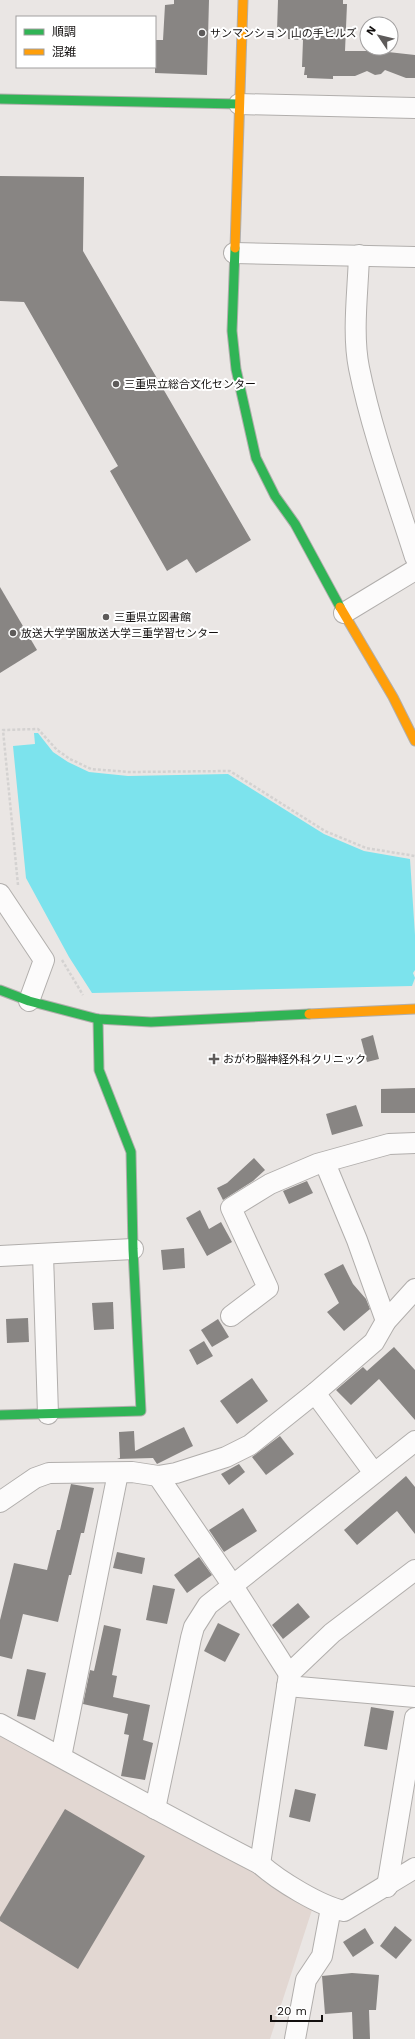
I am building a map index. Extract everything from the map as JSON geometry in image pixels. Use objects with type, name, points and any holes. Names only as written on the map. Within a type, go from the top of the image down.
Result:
[{"type":"street","points":[[243,0],[232,331],[236,369],[256,458],[275,496],[295,524],[322,577],[393,697],[415,741]]},
{"type":"street","points":[[0,99],[415,108]]},
{"type":"street","points":[[234,253],[415,257]]},
{"type":"street","points":[[359,255],[357,338],[359,367],[381,452],[415,556]]},
{"type":"street","points":[[344,613],[415,570]]},
{"type":"street","points":[[0,894],[44,960],[29,1001]]},
{"type":"street","points":[[0,990],[29,1001],[98,1019],[151,1022],[415,1009]]},
{"type":"street","points":[[0,1415],[141,1411],[133,1249],[131,1152],[98,1070],[98,1019]]},
{"type":"street","points":[[231,1316],[268,1288],[231,1208],[270,1184],[317,1164],[389,1144],[415,1144]]},
{"type":"street","points":[[325,1162],[358,1240],[386,1321]]},
{"type":"street","points":[[0,1256],[133,1249]]},
{"type":"street","points":[[43,1254],[48,1414]]},
{"type":"street","points":[[0,1504],[35,1478],[49,1473],[132,1472],[158,1476],[176,1473],[226,1457],[250,1445],[315,1393],[374,1342],[386,1321],[415,1289]]},
{"type":"street","points":[[315,1393],[374,1473]]},
{"type":"street","points":[[155,1809],[194,1627],[208,1605],[415,1441]]},
{"type":"street","points":[[61,1757],[118,1473]]},
{"type":"street","points":[[158,1476],[233,1586],[288,1680]]},
{"type":"street","points":[[260,1864],[288,1680],[332,1633],[415,1570]]},
{"type":"street","points":[[288,1680],[415,1697]]},
{"type":"street","points":[[387,1887],[415,1718]]},
{"type":"street","points":[[0,1724],[134,1796],[155,1809],[260,1864],[271,1874],[331,1908],[344,1911],[387,1887],[415,1868]]},
{"type":"street","points":[[295,2039],[306,1980],[322,1956],[331,1908]]},
{"type":"path","points":[[0,734],[4,730],[38,729],[56,750],[70,759],[91,769],[129,772],[230,771],[325,831],[366,848],[415,856]]},
{"type":"path","points":[[4,730],[17,885],[21,892]]},
{"type":"path","points":[[62,959],[98,1019]]},
{"type":"shaded area","points":[[0,1733],[131,1804],[157,1821],[255,1873],[263,1881],[312,1910],[270,2039],[0,2039]]},
{"type":"water","points":[[34,733],[38,733],[53,752],[68,762],[89,772],[128,776],[228,774],[324,834],[364,851],[410,859],[415,935],[415,970],[413,973],[415,978],[412,986],[92,993],[69,957],[26,878],[13,746],[35,744]]},
{"type":"building","name":"サンマンション 山の手ヒルズ","points":[[174,0],[209,0],[207,75],[155,73],[156,40],[163,40],[165,5],[174,4]]},
{"type":"building","points":[[278,0],[343,0],[343,4],[347,4],[345,51],[359,51],[359,56],[399,56],[399,53],[415,55],[415,78],[406,78],[385,70],[381,74],[375,75],[367,71],[355,76],[333,76],[333,79],[307,78],[307,75],[304,75],[305,67],[302,67],[303,40],[288,39],[288,32],[277,31]]},
{"type":"building","name":"三重県立総合文化センター","points":[[0,176],[84,177],[83,251],[251,540],[196,573],[187,559],[167,571],[110,471],[118,466],[24,302],[0,301]]},
{"type":"building","name":"放送大学学園放送大学三重学習センター","points":[[0,587],[37,650],[0,673]]},
{"type":"building","points":[[373,1035],[379,1059],[367,1062],[361,1039]]},
{"type":"building","points":[[415,1088],[415,1113],[381,1113],[381,1089]]},
{"type":"building","points":[[356,1105],[363,1126],[332,1135],[326,1114]]},
{"type":"building","points":[[254,1158],[265,1170],[253,1181],[223,1200],[217,1188],[227,1183]]},
{"type":"building","points":[[307,1181],[313,1193],[289,1204],[283,1191]]},
{"type":"building","points":[[200,1210],[209,1229],[221,1222],[232,1242],[207,1256],[186,1218]]},
{"type":"building","points":[[184,1248],[185,1268],[163,1270],[161,1250]]},
{"type":"building","points":[[343,1264],[353,1284],[366,1299],[370,1309],[344,1331],[327,1312],[339,1303],[324,1274]]},
{"type":"building","points":[[113,1302],[114,1329],[94,1330],[92,1303]]},
{"type":"building","points":[[28,1318],[29,1342],[7,1343],[6,1319]]},
{"type":"building","points":[[218,1319],[229,1337],[212,1347],[201,1330]]},
{"type":"building","points":[[204,1341],[213,1356],[197,1365],[189,1350]]},
{"type":"building","points":[[394,1347],[415,1370],[415,1420],[379,1379],[351,1405],[336,1390],[363,1367],[367,1371]]},
{"type":"building","points":[[252,1378],[268,1401],[237,1424],[220,1401]]},
{"type":"building","points":[[184,1427],[193,1446],[157,1464],[153,1458],[117,1459],[120,1458],[119,1432],[134,1431],[135,1451]]},
{"type":"building","points":[[280,1436],[294,1454],[266,1475],[252,1457]]},
{"type":"building","points":[[239,1464],[245,1472],[229,1485],[221,1474]]},
{"type":"building","points":[[406,1476],[415,1487],[415,1534],[397,1511],[357,1545],[344,1530]]},
{"type":"building","points":[[71,1484],[94,1488],[84,1533],[81,1533],[58,1622],[23,1614],[12,1659],[0,1656],[0,1620],[14,1563],[47,1570],[57,1530],[60,1530]]},
{"type":"building","points":[[243,1508],[257,1531],[224,1552],[209,1530]]},
{"type":"building","points":[[117,1552],[145,1558],[142,1574],[113,1568]]},
{"type":"building","points":[[199,1557],[212,1575],[187,1593],[174,1575]]},
{"type":"building","points":[[153,1585],[175,1589],[167,1624],[146,1620]]},
{"type":"building","points":[[298,1603],[310,1617],[283,1639],[272,1625]]},
{"type":"building","points":[[218,1623],[240,1634],[225,1662],[204,1651]]},
{"type":"building","points":[[104,1625],[121,1629],[112,1675],[117,1676],[113,1697],[150,1705],[143,1740],[153,1743],[145,1780],[121,1776],[129,1735],[124,1734],[128,1714],[83,1704],[90,1670],[94,1671]]},
{"type":"building","points":[[27,1669],[46,1673],[35,1720],[17,1716]]},
{"type":"building","points":[[371,1707],[394,1711],[387,1750],[364,1746]]},
{"type":"building","points":[[295,1789],[316,1794],[310,1822],[289,1817]]},
{"type":"building","points":[[65,1809],[145,1856],[78,1969],[0,1921],[0,1917]]},
{"type":"building","points":[[395,1926],[412,1940],[396,1959],[380,1946]]},
{"type":"building","points":[[365,1928],[374,1943],[353,1957],[343,1942]]},
{"type":"building","points":[[352,1973],[379,1975],[376,2010],[369,2010],[370,2039],[353,2039],[352,2012],[325,2014],[322,1976]]},
{"type":"traffic: fast","points":[[0,99],[239,104]]},
{"type":"traffic: fast","points":[[235,248],[232,331],[236,369],[256,458],[275,496],[295,524],[340,607]]},
{"type":"traffic: fast","points":[[0,990],[29,1001],[98,1019],[151,1022],[309,1014]]},
{"type":"traffic: fast","points":[[0,1415],[141,1411],[133,1249],[131,1152],[99,1070],[98,1019]]},
{"type":"traffic: slow","points":[[235,248],[243,0]]},
{"type":"traffic: slow","points":[[340,607],[393,697],[415,741]]},
{"type":"traffic: slow","points":[[309,1014],[415,1009]]},
{"type":"place","name":"サンマンション 山の手ヒルズ","points":[[202,33]]},
{"type":"place","name":"三重県立総合文化センター","points":[[116,384]]},
{"type":"place","name":"三重県立図書館","points":[[106,617]]},
{"type":"place","name":"放送大学学園放送大学三重学習センター","points":[[13,633]]},
{"type":"place","name":"おがわ脳神経外科クリニック","points":[[214,1059]]}]
